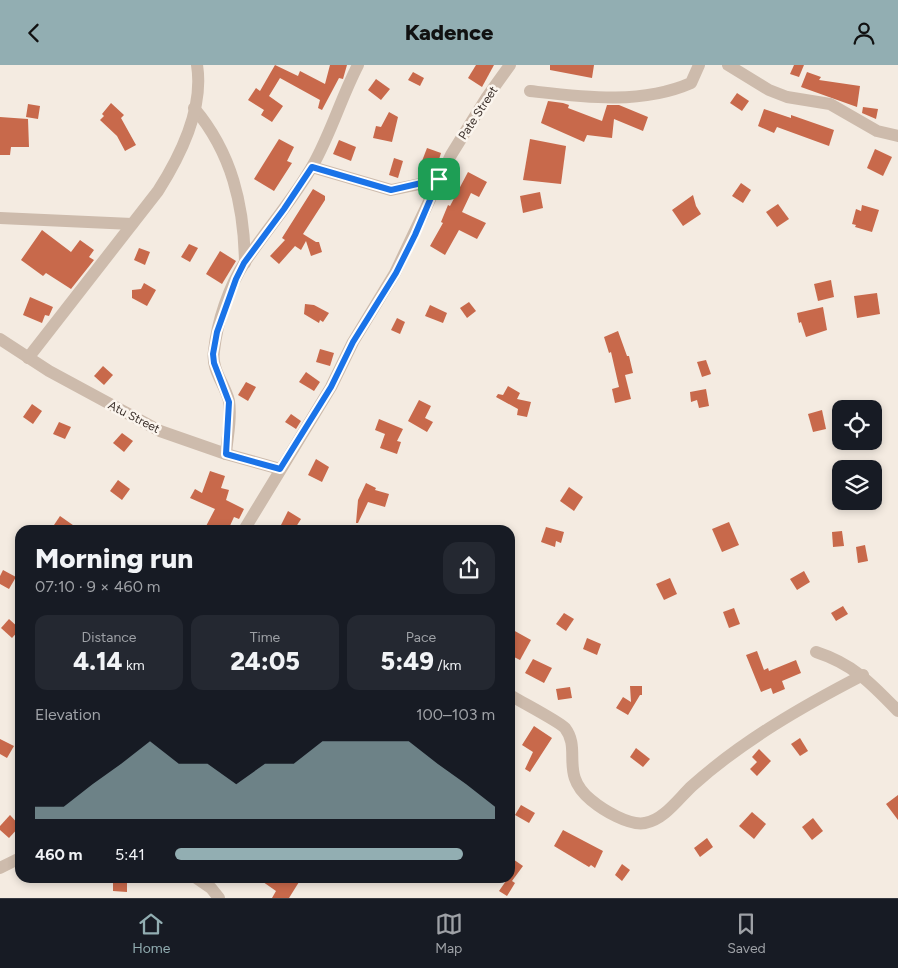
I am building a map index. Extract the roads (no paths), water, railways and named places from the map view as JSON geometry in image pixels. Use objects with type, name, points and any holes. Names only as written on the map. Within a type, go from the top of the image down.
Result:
[{"type":"street","points":[[28,358],[132,224],[173,167],[185,140],[194,108],[199,77],[197,65]]},
{"type":"street","points":[[226,454],[229,402],[217,374],[213,354],[217,332],[227,302],[244,263],[312,167],[332,129],[358,65]]},
{"type":"street","name":"Pate Street","points":[[247,525],[326,395],[353,342],[396,273],[439,179],[467,129],[510,65]]},
{"type":"street","points":[[530,91],[589,97],[643,94],[691,83],[700,65]]},
{"type":"street","points":[[728,65],[769,90],[787,97],[815,100],[830,105],[877,131],[898,136]]},
{"type":"street","points":[[194,108],[212,128],[233,176],[242,223],[244,263]]},
{"type":"street","points":[[312,167],[391,190],[439,179]]},
{"type":"street","points":[[0,218],[132,224]]},
{"type":"street","name":"Atu Street","points":[[0,339],[28,358],[160,431],[226,454],[280,469]]},
{"type":"street","points":[[816,652],[836,658],[863,675],[898,711]]},
{"type":"street","points":[[515,698],[565,728],[571,741],[573,776],[578,788],[592,801],[612,813],[629,821],[643,824],[659,817],[707,773],[766,732],[817,699],[863,675]]},
{"type":"street","points":[[0,868],[15,860]]},
{"type":"street","points":[[203,883],[211,888],[219,898]]}]
